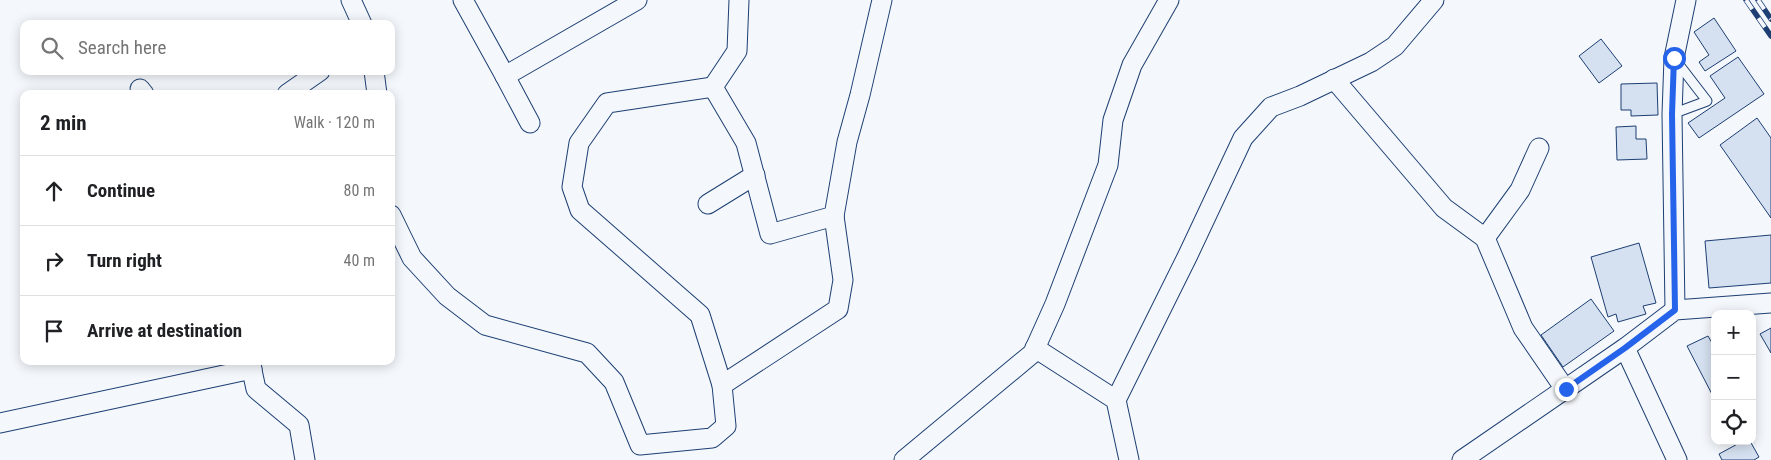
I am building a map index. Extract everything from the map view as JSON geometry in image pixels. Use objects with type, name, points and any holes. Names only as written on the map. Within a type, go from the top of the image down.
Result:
[{"type":"street","points":[[351,0],[360,20]]},
{"type":"street","points":[[463,0],[530,123]]},
{"type":"street","points":[[505,76],[637,0]]},
{"type":"street","points":[[395,223],[412,258],[447,296],[485,325],[587,353],[614,382],[640,445],[712,438],[726,426],[722,385],[700,315],[580,210],[572,187],[579,143],[607,103],[713,87],[737,51],[739,0]]},
{"type":"street","points":[[722,385],[838,309],[844,280],[834,216],[847,142],[882,0]]},
{"type":"street","points":[[904,460],[1033,353],[1055,304],[1108,165],[1113,120],[1132,65],[1169,0]]},
{"type":"street","points":[[1129,460],[1116,400],[1188,255],[1243,138],[1271,107],[1300,96],[1371,62],[1395,46],[1434,0]]},
{"type":"street","points":[[1675,310],[1672,114],[1674,58],[1686,0]]},
{"type":"street","points":[[293,90],[314,75]]},
{"type":"street","points":[[375,75],[376,90]]},
{"type":"street","points":[[1334,79],[1444,208],[1485,238],[1523,328],[1566,389]]},
{"type":"street","points":[[713,87],[746,143],[770,234],[834,216]]},
{"type":"street","points":[[1485,238],[1520,190],[1539,148]]},
{"type":"street","points":[[708,204],[755,175]]},
{"type":"street","points":[[1462,460],[1625,348],[1675,310],[1771,303]]},
{"type":"street","points":[[1035,348],[1116,400]]},
{"type":"street","points":[[1625,348],[1678,460]]},
{"type":"street","points":[[0,423],[251,365],[256,390],[299,425],[305,460]]},
{"type":"lane","points":[[1672,114],[1707,101],[1674,58]]},
{"type":"building","points":[[1714,18],[1736,51],[1705,71],[1699,62],[1709,55],[1694,32]]},
{"type":"building","points":[[1601,39],[1622,66],[1599,83],[1579,56]]},
{"type":"building","points":[[1738,57],[1764,94],[1699,138],[1688,123],[1725,98],[1710,76]]},
{"type":"building","points":[[1657,83],[1658,115],[1631,116],[1631,110],[1621,110],[1621,84]]},
{"type":"building","points":[[1757,118],[1771,138],[1771,218],[1720,145]]},
{"type":"building","points":[[1636,126],[1636,139],[1646,139],[1647,159],[1617,160],[1616,127]]},
{"type":"building","points":[[1771,235],[1771,283],[1709,288],[1705,241]]},
{"type":"building","points":[[1639,243],[1656,303],[1643,306],[1646,314],[1618,322],[1616,314],[1608,317],[1591,257]]},
{"type":"building","points":[[1591,299],[1614,331],[1563,367],[1541,335]]},
{"type":"building","points":[[1771,328],[1771,353],[1760,334]]},
{"type":"building","points":[[1708,336],[1711,341],[1711,392],[1687,346]]},
{"type":"building","points":[[1736,445],[1752,445],[1759,457],[1754,460],[1722,460],[1719,454]]},
{"type":"railway","points":[[1746,0],[1771,36]]},
{"type":"railway","points":[[1758,0],[1771,19]]},
{"type":"route","points":[[1566,389],[1675,310],[1672,114],[1674,58]]}]
